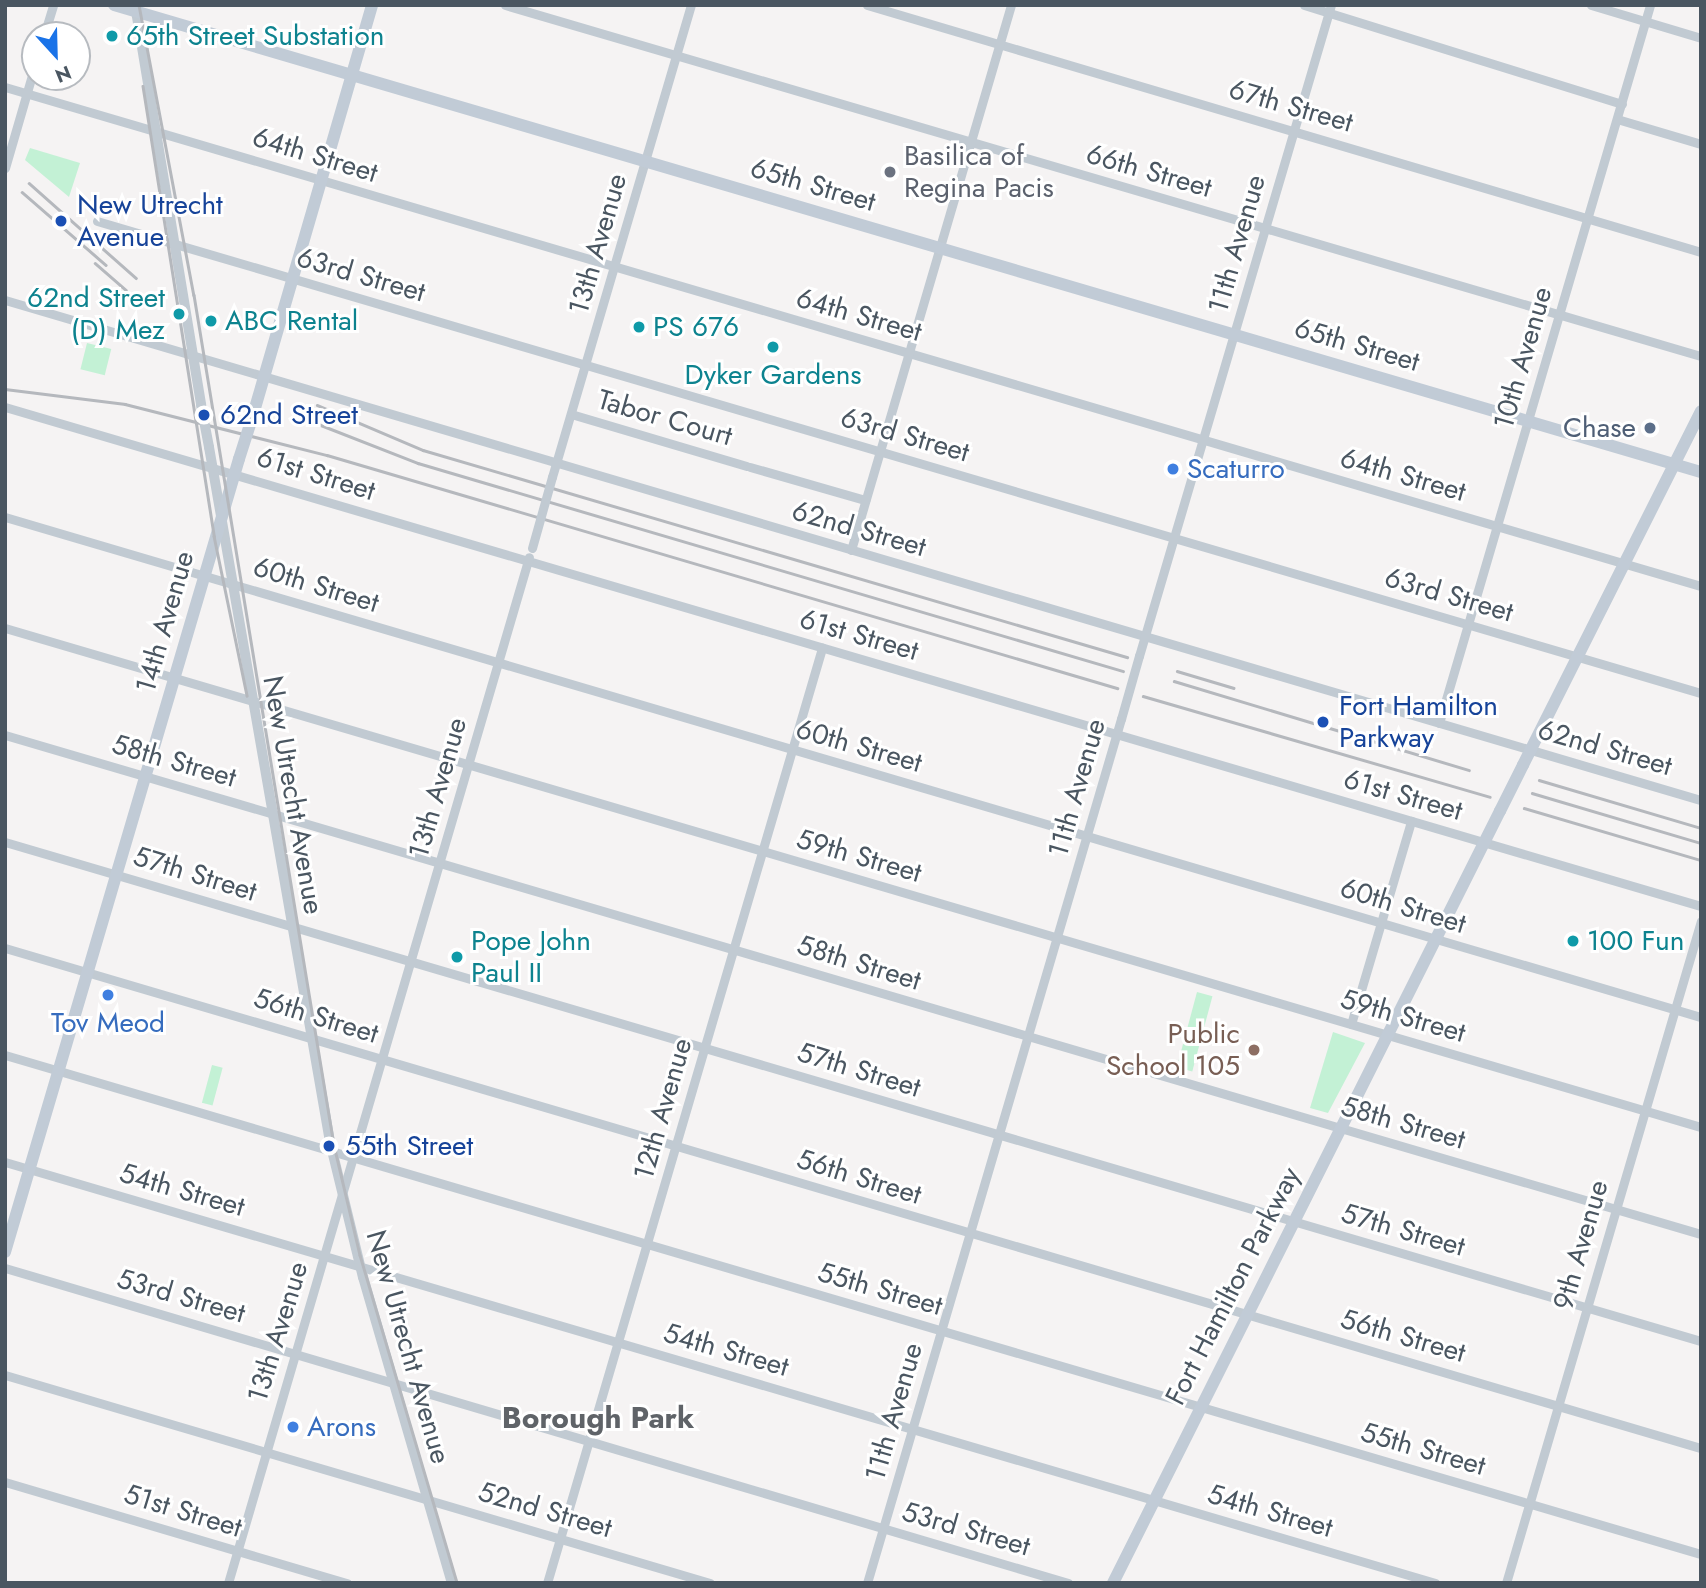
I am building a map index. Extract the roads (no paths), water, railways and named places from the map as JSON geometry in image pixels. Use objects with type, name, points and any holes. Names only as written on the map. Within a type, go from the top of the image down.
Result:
[{"type":"main road","name":"65th Street","points":[[114,5],[136,8],[352,75],[1701,472]]},
{"type":"main road","name":"14th Avenue","points":[[5,1252],[372,5]]},
{"type":"main road","name":"Fort Hamilton Parkway","points":[[1113,1583],[1701,411]]},
{"type":"street","name":"66th Street","points":[[505,5],[1701,356]]},
{"type":"street","name":"13th Avenue","points":[[228,1583],[691,5]]},
{"type":"street","name":"67th Street","points":[[867,5],[1701,251]]},
{"type":"street","points":[[851,550],[1011,5]]},
{"type":"street","points":[[1304,5],[1330,9],[1622,104]]},
{"type":"street","points":[[1591,5],[1701,38]]},
{"type":"street","name":"10th Avenue","points":[[1439,723],[1650,5]]},
{"type":"street","name":"New Utrecht Avenue","points":[[136,8],[201,405],[332,1152],[360,1266],[452,1583]]},
{"type":"street","name":"11th Avenue","points":[[867,1583],[1330,9]]},
{"type":"street","name":"64th Street","points":[[5,87],[1701,586]]},
{"type":"street","points":[[5,168],[27,93]]},
{"type":"street","points":[[1617,119],[1701,144]]},
{"type":"street","name":"63rd Street","points":[[97,221],[1701,693]]},
{"type":"street","name":"62nd Street","points":[[5,300],[1701,800]]},
{"type":"street","name":"61st Street","points":[[5,407],[1411,821],[1487,836],[1701,906]]},
{"type":"street","name":"Tabor Court","points":[[572,414],[865,500]]},
{"type":"street","name":"60th Street","points":[[5,517],[1701,1017]]},
{"type":"street","name":"59th Street","points":[[5,628],[1701,1127]]},
{"type":"street","name":"12th Avenue","points":[[547,1583],[822,648]]},
{"type":"street","name":"58th Street","points":[[5,735],[1701,1234]]},
{"type":"street","points":[[1351,1024],[1411,821]]},
{"type":"street","name":"57th Street","points":[[5,842],[1701,1341]]},
{"type":"street","name":"9th Avenue","points":[[1506,1583],[1701,921]]},
{"type":"street","name":"56th Street","points":[[5,948],[1701,1448]]},
{"type":"street","name":"55th Street","points":[[5,1055],[1701,1554]]},
{"type":"street","name":"54th Street","points":[[5,1162],[1435,1583]]},
{"type":"street","name":"53rd Street","points":[[5,1269],[1068,1583]]},
{"type":"street","name":"52nd Street","points":[[5,1375],[710,1583]]},
{"type":"street","name":"51st Street","points":[[5,1482],[347,1583]]},
{"type":"railway","points":[[139,5],[194,295],[334,1145],[360,1255],[457,1583]]},
{"type":"railway","points":[[143,86],[214,536],[247,696]]},
{"type":"railway","points":[[29,183],[136,278]]},
{"type":"railway","points":[[22,192],[106,265]]},
{"type":"railway","points":[[95,263],[126,290]]},
{"type":"railway","points":[[5,389],[125,404],[327,455],[1117,688]]},
{"type":"railway","points":[[317,405],[423,450],[1127,657]]},
{"type":"railway","points":[[308,420],[418,463],[1123,671]]},
{"type":"railway","points":[[1177,671],[1234,688]]},
{"type":"railway","points":[[1174,681],[1469,770]]},
{"type":"railway","points":[[1143,696],[1490,797]]},
{"type":"railway","points":[[1539,780],[1701,828]]},
{"type":"railway","points":[[1532,793],[1701,843]]},
{"type":"railway","points":[[1524,808],[1701,860]]},
{"type":"place","name":"65th Street Substation","points":[[112,36]]},
{"type":"place","name":"Basilica of Regina Pacis","points":[[890,172]]},
{"type":"place","name":"New Utrecht Avenue","points":[[61,221]]},
{"type":"place","name":"62nd Street (D) Mez","points":[[179,314]]},
{"type":"place","name":"ABC Rental","points":[[211,321]]},
{"type":"place","name":"PS 676","points":[[639,327]]},
{"type":"place","name":"Dyker Gardens","points":[[773,347]]},
{"type":"place","name":"62nd Street","points":[[204,415]]},
{"type":"place","name":"Chase","points":[[1650,428]]},
{"type":"place","name":"Scaturro","points":[[1173,469]]},
{"type":"place","name":"Fort Hamilton Parkway","points":[[1323,722]]},
{"type":"place","name":"100 Fun","points":[[1573,941]]},
{"type":"place","name":"Pope John Paul II","points":[[457,957]]},
{"type":"place","name":"Tov Meod","points":[[108,995]]},
{"type":"place","name":"Public School 105","points":[[1254,1050]]},
{"type":"place","name":"55th Street","points":[[329,1146]]},
{"type":"place","name":"Arons","points":[[293,1427]]},
{"type":"district","name":"Borough Park","points":[[598,1418]]}]
